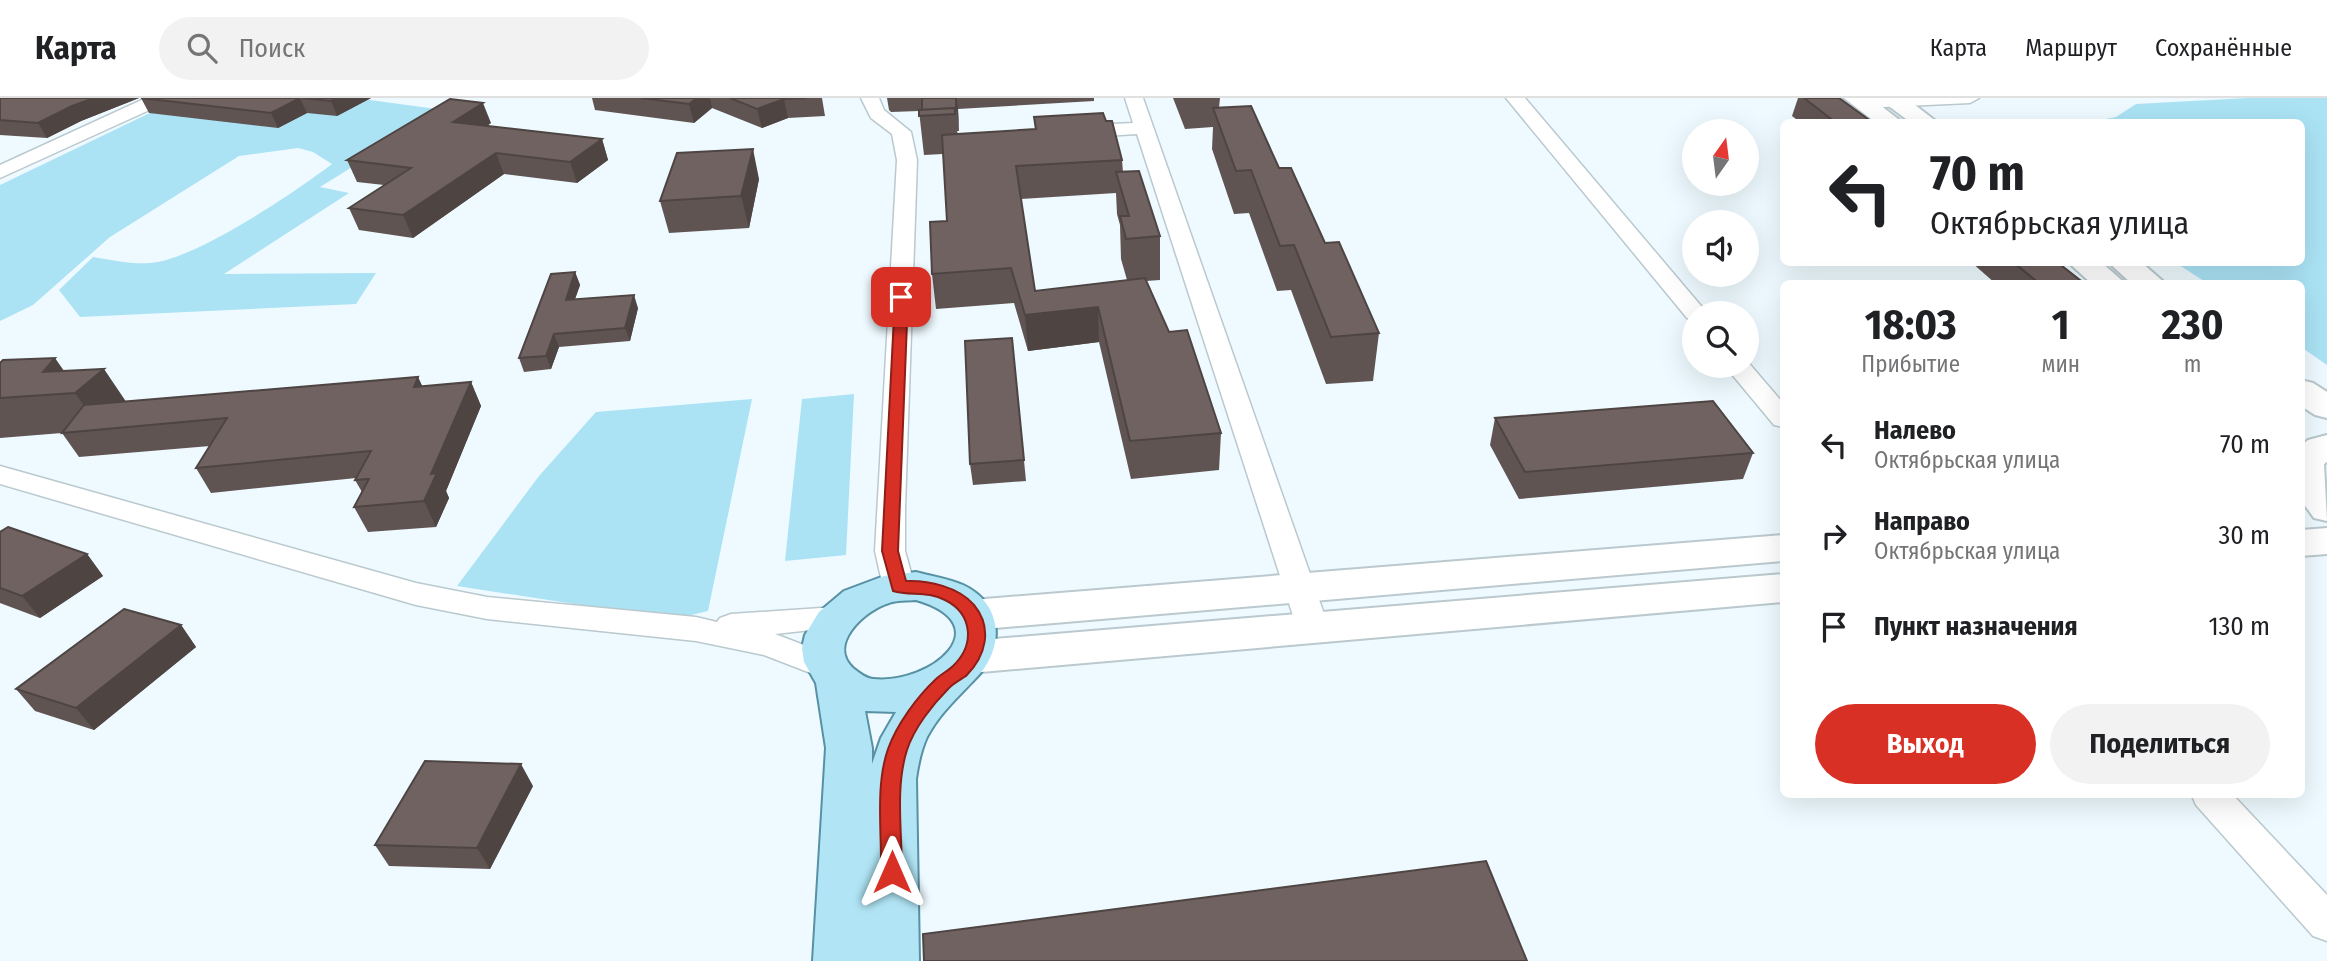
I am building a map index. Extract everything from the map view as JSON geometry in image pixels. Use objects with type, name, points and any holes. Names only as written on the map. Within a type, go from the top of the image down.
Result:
[{"type":"main road","points":[[840,961],[849,748],[832,674],[822,652],[824,640],[836,618],[872,593],[916,586],[949,594],[962,603],[972,615],[977,628],[976,643],[906,729],[897,751],[892,779],[892,961]]},
{"type":"main road","points":[[832,674],[853,691],[874,696],[897,697],[921,692],[956,670]]},
{"type":"street","points":[[0,172],[161,98]]},
{"type":"street","points":[[870,98],[871,108],[878,117],[901,132],[904,156],[890,508],[890,551],[899,587]]},
{"type":"street","points":[[1135,98],[1313,628]]},
{"type":"street","points":[[1515,98],[1685,301]]},
{"type":"street","points":[[1892,107],[1970,98]]},
{"type":"street","points":[[1859,101],[1892,107],[1918,119]]},
{"type":"street","points":[[1050,134],[1144,128]]},
{"type":"street","points":[[904,156],[929,141]]},
{"type":"street","points":[[2087,266],[2106,280]]},
{"type":"street","points":[[2127,266],[2146,280]]},
{"type":"street","points":[[1748,378],[1780,415]]},
{"type":"street","points":[[2305,393],[2327,408]]},
{"type":"street","points":[[2305,425],[2327,441]]},
{"type":"street","points":[[2305,537],[2319,515],[2306,480],[2306,461],[2327,446]]},
{"type":"street","points":[[0,475],[416,594],[487,608],[696,629],[771,645],[832,674]]},
{"type":"street","points":[[972,615],[1780,548]]},
{"type":"street","points":[[956,670],[1313,628],[1780,588]]},
{"type":"street","points":[[696,629],[836,618]]},
{"type":"street","points":[[2213,798],[2327,923]]},
{"type":"shaded area","points":[[181,98],[355,98],[444,110],[320,187],[349,193],[224,274],[376,273],[356,304],[80,317],[59,290],[93,257],[150,263],[199,247],[272,205],[332,164],[313,152],[298,148],[239,156],[110,237],[33,305],[0,321],[0,185]]},
{"type":"shaded area","points":[[2247,98],[2327,98],[2327,365],[2305,350],[2305,280],[2202,280],[2181,266],[2305,266],[2305,119],[2106,119],[2116,117],[2136,104]]},
{"type":"shaded area","points":[[854,394],[846,555],[785,561],[802,399]]},
{"type":"shaded area","points":[[752,399],[708,611],[687,616],[646,615],[457,586],[539,476],[596,412]]},
{"type":"building","points":[[0,98],[94,98],[38,123],[0,120]]},
{"type":"building","points":[[141,98],[300,98],[271,113]]},
{"type":"building","points":[[302,98],[337,98],[331,101]]},
{"type":"building","points":[[641,98],[697,98],[689,104]]},
{"type":"building","points":[[730,98],[806,98],[784,99],[757,109]]},
{"type":"building","points":[[922,98],[956,98],[956,110],[922,110]]},
{"type":"building","points":[[1804,98],[1839,98],[1868,119],[1831,119]]},
{"type":"building","points":[[450,99],[483,103],[453,122],[602,139],[570,162],[496,153],[403,215],[349,208],[411,168],[347,160]]},
{"type":"building","points":[[1251,106],[1279,168],[1291,168],[1325,243],[1339,242],[1379,333],[1331,337],[1294,245],[1280,246],[1251,170],[1236,171],[1213,108]]},
{"type":"building","points":[[955,108],[955,114],[919,116],[919,110]]},
{"type":"building","points":[[1103,113],[1106,121],[1112,121],[1122,160],[1016,166],[1035,291],[1145,278],[1169,332],[1187,330],[1221,433],[1130,441],[1098,307],[1025,315],[1011,268],[932,274],[930,222],[947,221],[942,135],[1036,129],[1034,117]]},
{"type":"building","points":[[753,149],[741,196],[660,201],[677,153]]},
{"type":"building","points":[[1139,171],[1160,236],[1126,239],[1120,216],[1129,216],[1116,172]]},
{"type":"building","points":[[2018,266],[2062,266],[2080,280],[2035,280]]},
{"type":"building","points":[[575,272],[566,300],[634,295],[625,328],[554,334],[546,356],[519,358],[551,274]]},
{"type":"building","points":[[1012,338],[1024,460],[970,464],[965,341]]},
{"type":"building","points":[[55,358],[43,372],[104,369],[75,393],[0,398],[0,363],[3,360]]},
{"type":"building","points":[[418,377],[414,387],[471,382],[431,474],[437,473],[424,501],[354,507],[369,479],[355,480],[371,451],[196,468],[227,418],[62,433],[84,405]]},
{"type":"building","points":[[1713,401],[1753,453],[1525,472],[1495,418]]},
{"type":"building","points":[[8,527],[87,554],[22,596],[0,588],[0,532]]},
{"type":"building","points":[[124,609],[181,625],[76,708],[16,689]]},
{"type":"building","points":[[425,761],[521,764],[477,848],[375,845]]},
{"type":"building","points":[[1486,861],[1527,961],[924,961],[923,934]]},
{"type":"route","points":[[892,872],[892,779],[897,751],[906,729],[942,683],[959,671],[970,657],[976,643],[977,628],[972,615],[962,603],[949,594],[916,586],[899,587],[890,551],[901,297]]}]
